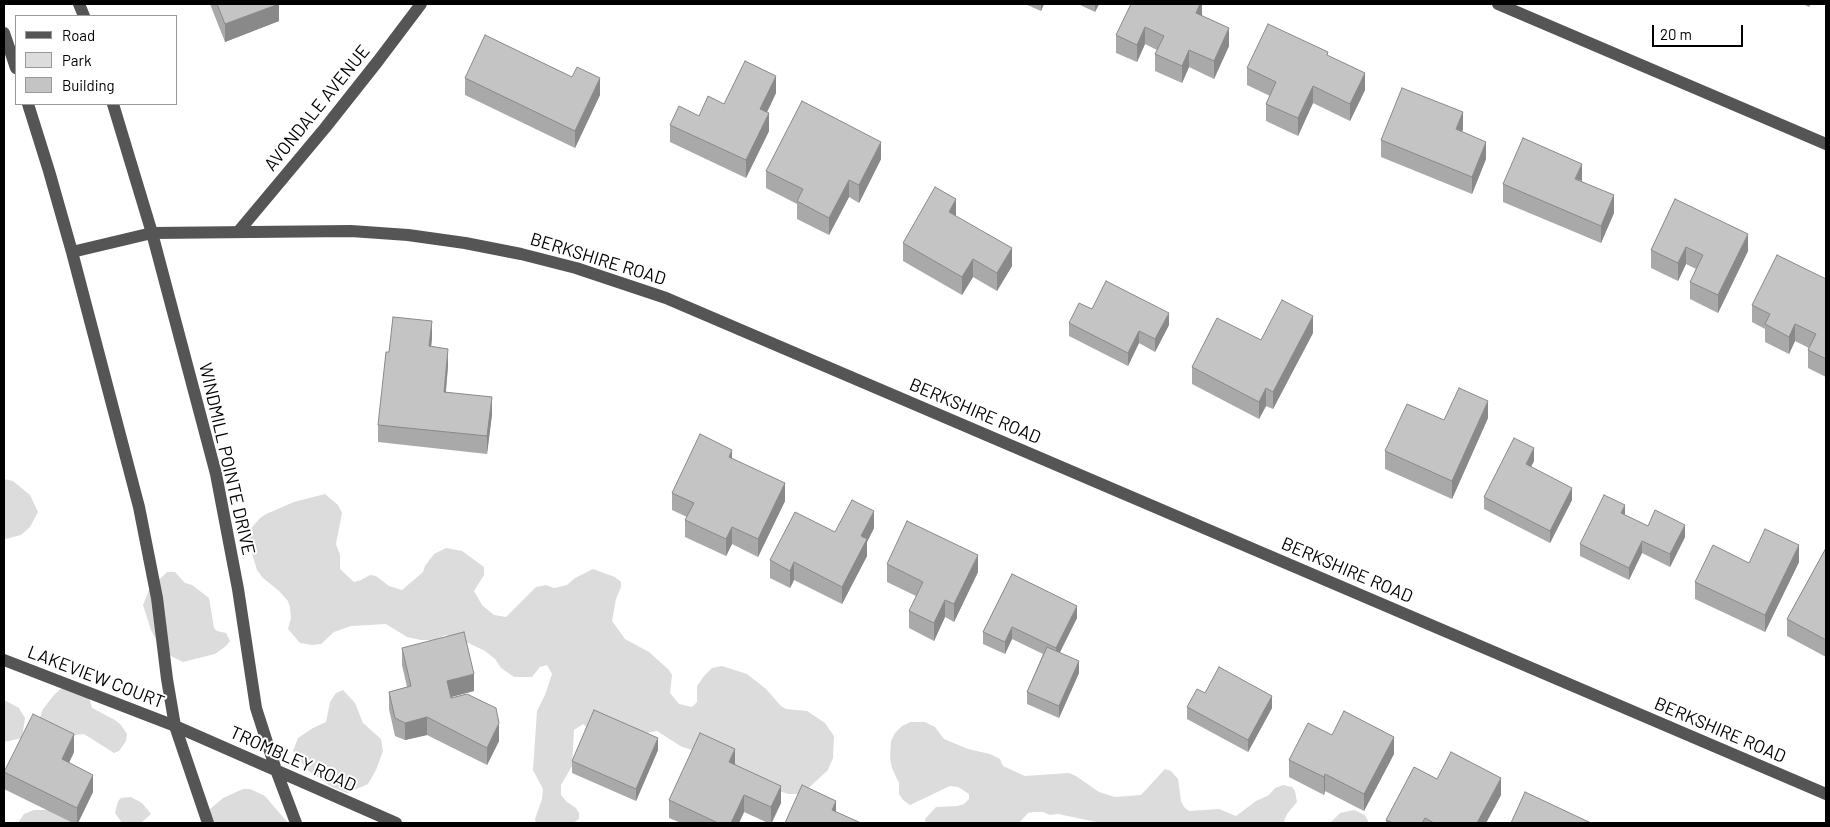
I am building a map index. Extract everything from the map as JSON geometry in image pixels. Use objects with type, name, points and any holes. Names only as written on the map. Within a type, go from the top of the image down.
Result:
[{"type":"street","name":"AVONDALE AVENUE","points":[[238,232],[325,128],[421,4]]},
{"type":"street","points":[[1498,4],[1826,144]]},
{"type":"street","points":[[4,34],[15,65]]},
{"type":"street","points":[[28,105],[72,252],[140,507],[157,598],[175,726],[208,823]]},
{"type":"street","name":"WINDMILL POINTE DRIVE","points":[[114,105],[152,233],[216,474],[238,589],[256,708],[296,823]]},
{"type":"street","name":"BERKSHIRE ROAD","points":[[72,252],[152,233],[351,231],[408,235],[465,243],[576,268],[666,298],[1826,794]]},
{"type":"street","name":"LAKEVIEW COURT","points":[[4,660],[175,726]]},
{"type":"street","name":"TROMBLEY ROAD","points":[[175,726],[396,823]]},
{"type":"green space","points":[[4,479],[13,481],[30,495],[38,512],[30,527],[21,535],[5,539]]},
{"type":"green space","points":[[325,494],[338,505],[342,513],[336,544],[340,555],[340,569],[354,582],[370,575],[376,576],[389,586],[402,590],[423,572],[434,554],[446,548],[462,551],[484,567],[484,575],[474,591],[482,605],[494,615],[506,617],[536,587],[546,585],[554,588],[567,585],[575,578],[593,569],[615,577],[621,582],[621,587],[616,599],[612,621],[625,639],[649,652],[669,670],[672,675],[670,693],[679,704],[692,707],[697,702],[697,686],[712,668],[722,666],[747,674],[766,689],[781,706],[786,709],[807,711],[825,723],[834,736],[833,758],[828,770],[802,794],[788,794],[773,789],[702,753],[682,747],[657,731],[641,734],[597,736],[583,724],[574,730],[572,766],[561,785],[561,795],[576,808],[579,813],[579,819],[573,823],[536,823],[535,819],[542,799],[543,789],[533,770],[537,711],[552,674],[547,665],[540,667],[532,677],[514,677],[501,668],[495,659],[485,651],[456,637],[445,635],[435,640],[421,640],[407,637],[386,624],[351,626],[334,632],[321,644],[312,645],[300,643],[288,629],[291,618],[288,601],[257,570],[249,543],[249,531],[266,514],[294,502]]},
{"type":"green space","points":[[167,572],[175,572],[185,583],[192,585],[209,598],[214,628],[217,631],[226,633],[230,641],[215,654],[183,662],[169,655],[158,643],[151,630],[143,605],[149,590]]},
{"type":"green space","points":[[63,687],[89,697],[92,708],[121,725],[127,734],[126,741],[119,751],[114,753],[84,734],[76,735],[70,739],[39,720],[43,709]]},
{"type":"green space","points":[[343,690],[355,703],[363,723],[381,739],[383,751],[368,784],[347,793],[332,787],[306,769],[293,751],[298,738],[326,722],[330,702],[336,693]]},
{"type":"green space","points":[[4,700],[19,708],[25,718],[22,738],[4,742]]},
{"type":"green space","points":[[910,722],[925,722],[935,727],[944,739],[968,749],[990,754],[1000,759],[1003,766],[1025,776],[1069,773],[1099,792],[1115,797],[1141,795],[1165,769],[1171,771],[1178,779],[1181,801],[1189,811],[1219,809],[1236,816],[1256,801],[1269,795],[1275,788],[1283,785],[1292,787],[1295,791],[1297,802],[1287,814],[1285,823],[1101,823],[1058,814],[1050,815],[1043,812],[1034,812],[1028,813],[1019,823],[926,823],[925,819],[936,807],[964,804],[969,799],[969,794],[958,787],[950,786],[910,805],[903,800],[899,794],[899,783],[892,768],[890,758],[891,741],[895,733],[902,726]]},
{"type":"green space","points":[[243,789],[250,789],[265,796],[288,823],[205,823],[210,809],[223,798]]},
{"type":"green space","points":[[131,797],[142,803],[151,814],[141,823],[122,823],[115,813],[118,801],[121,798]]},
{"type":"green space","points":[[34,810],[66,814],[79,823],[18,823],[24,814]]},
{"type":"green space","points":[[1354,810],[1365,815],[1369,823],[1330,823],[1340,813]]},
{"type":"building","points":[[217,4],[279,4],[225,24]]},
{"type":"building","points":[[1131,4],[1200,4],[1196,13],[1229,28],[1214,61],[1189,50],[1182,66],[1155,54],[1164,36],[1145,27],[1137,45],[1116,35]]},
{"type":"building","points":[[1268,24],[1328,52],[1327,55],[1365,73],[1350,104],[1313,86],[1298,118],[1266,104],[1276,82],[1247,68]]},
{"type":"building","points":[[485,35],[572,77],[577,67],[600,78],[575,131],[465,78]]},
{"type":"building","points":[[745,61],[776,76],[760,109],[769,113],[746,160],[670,125],[679,106],[699,116],[708,96],[724,104]]},
{"type":"building","points":[[1402,88],[1463,112],[1456,129],[1486,142],[1472,177],[1381,140]]},
{"type":"building","points":[[802,101],[881,142],[859,185],[849,180],[829,218],[797,201],[803,189],[766,171]]},
{"type":"building","points":[[1523,138],[1582,164],[1575,179],[1614,195],[1601,226],[1503,184]]},
{"type":"building","points":[[935,187],[956,199],[949,212],[1012,248],[997,273],[973,259],[962,277],[903,243]]},
{"type":"building","points":[[1675,199],[1748,234],[1718,295],[1690,282],[1703,255],[1686,247],[1678,263],[1651,250]]},
{"type":"building","points":[[1777,255],[1826,279],[1826,359],[1808,350],[1816,334],[1795,324],[1789,337],[1765,324],[1770,314],[1752,305]]},
{"type":"building","points":[[1106,281],[1169,313],[1155,339],[1139,331],[1128,353],[1069,323],[1079,303],[1092,309]]},
{"type":"building","points":[[1282,300],[1313,316],[1273,392],[1266,388],[1259,402],[1192,367],[1217,318],[1261,340]]},
{"type":"building","points":[[393,317],[432,321],[429,346],[448,349],[444,392],[492,397],[487,436],[378,425],[386,352],[389,352]]},
{"type":"building","points":[[1459,388],[1488,401],[1452,481],[1385,451],[1407,404],[1444,420]]},
{"type":"building","points":[[700,434],[732,450],[729,457],[785,483],[758,539],[732,527],[726,539],[685,520],[694,503],[672,493]]},
{"type":"building","points":[[1514,438],[1534,448],[1526,464],[1572,488],[1550,531],[1484,497]]},
{"type":"building","points":[[1604,495],[1625,505],[1621,513],[1648,526],[1655,510],[1685,525],[1670,554],[1642,541],[1629,568],[1580,544]]},
{"type":"building","points":[[852,500],[874,511],[861,536],[867,539],[842,587],[794,562],[790,571],[770,560],[795,512],[835,532]]},
{"type":"building","points":[[907,521],[978,555],[954,604],[945,600],[934,623],[909,611],[923,582],[887,564]]},
{"type":"building","points":[[1765,529],[1799,545],[1765,615],[1695,582],[1713,545],[1749,563]]},
{"type":"building","points":[[1826,548],[1826,640],[1787,619]]},
{"type":"building","points":[[1012,574],[1077,606],[1056,648],[1012,627],[1005,642],[983,632]]},
{"type":"building","points":[[464,632],[474,674],[447,681],[451,698],[467,694],[496,708],[499,723],[487,748],[427,717],[405,723],[395,718],[389,692],[411,686],[402,648]]},
{"type":"building","points":[[1047,647],[1079,661],[1059,706],[1027,692]]},
{"type":"building","points":[[1219,667],[1272,696],[1248,740],[1187,707],[1197,689],[1205,693]]},
{"type":"building","points":[[594,710],[658,738],[636,789],[572,761]]},
{"type":"building","points":[[1344,711],[1394,737],[1364,794],[1325,774],[1324,777],[1289,760],[1308,723],[1332,735]]},
{"type":"building","points":[[33,714],[74,734],[62,759],[93,775],[77,808],[4,772]]},
{"type":"building","points":[[700,733],[735,749],[729,762],[781,786],[771,807],[744,795],[731,823],[718,823],[669,800]]},
{"type":"building","points":[[1451,752],[1501,778],[1477,823],[1434,823],[1425,818],[1422,823],[1393,823],[1386,820],[1414,767],[1437,779]]},
{"type":"building","points":[[802,785],[836,801],[832,810],[861,823],[785,823]]},
{"type":"building","points":[[1525,792],[1591,823],[1511,823]]}]
